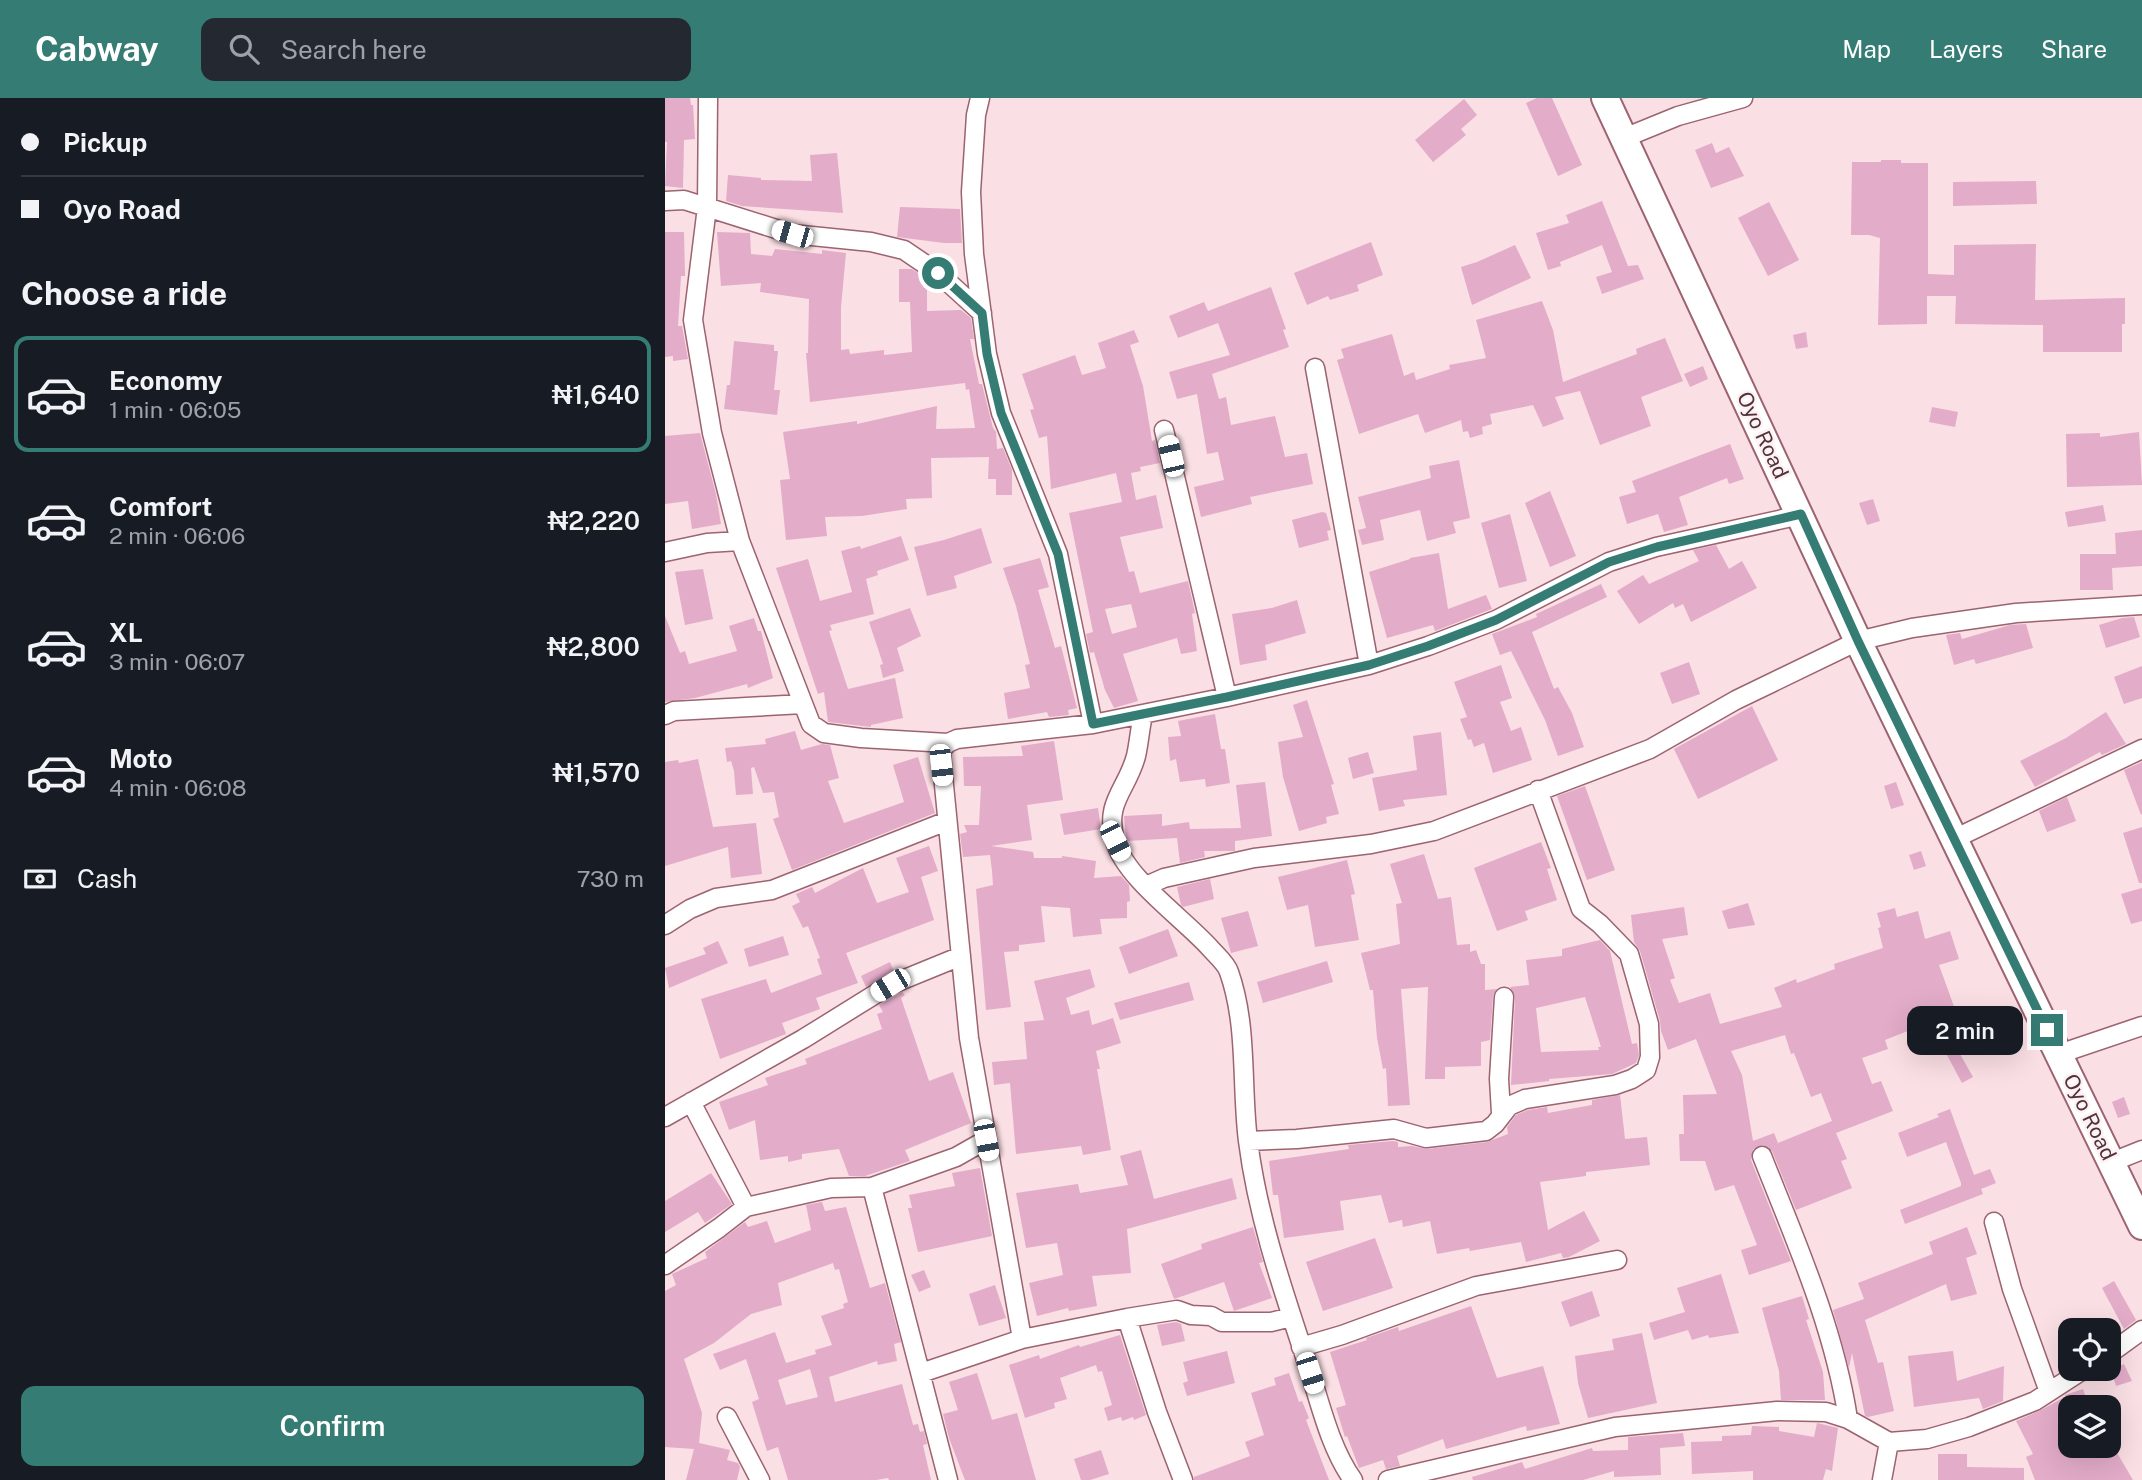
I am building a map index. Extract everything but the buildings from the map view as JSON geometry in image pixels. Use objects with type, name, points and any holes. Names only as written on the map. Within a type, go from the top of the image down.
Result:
[{"type":"highway","name":"Oyo Road","points":[[1605,98],[1858,641],[1956,838],[2142,1226]]},
{"type":"street","points":[[708,98],[707,207],[693,320],[712,433],[740,541],[811,724],[824,733],[948,743]]},
{"type":"street","points":[[980,98],[976,115],[971,192],[974,254],[987,354],[1001,413],[1058,554],[1093,724]]},
{"type":"street","points":[[1624,138],[1678,116],[1743,98]]},
{"type":"street","points":[[665,201],[684,200],[792,234],[871,242],[904,250],[938,273],[982,313]]},
{"type":"street","points":[[1315,368],[1369,665]]},
{"type":"street","points":[[1164,430],[1227,697]]},
{"type":"street","points":[[1023,1339],[969,1038],[941,750],[957,739],[1093,724],[1369,665],[1496,620],[1609,562],[1657,547],[1801,514]]},
{"type":"street","points":[[665,552],[708,543],[740,541]]},
{"type":"street","points":[[1146,886],[1164,878],[1254,858],[1371,844],[1433,831],[1468,819],[1650,749],[1736,700],[1858,641],[1912,628],[2016,613],[2142,604]]},
{"type":"street","points":[[665,715],[674,711],[803,704]]},
{"type":"street","points":[[1143,715],[1135,758],[1115,798],[1112,814],[1115,841],[1127,867],[1201,937],[1228,968],[1235,992],[1241,1033],[1248,1141],[1279,1283],[1344,1468],[1353,1480]]},
{"type":"street","points":[[1956,838],[2142,749]]},
{"type":"street","points":[[1248,1141],[1394,1129],[1426,1138],[1486,1131],[1509,1106],[1525,1100],[1615,1085],[1646,1070],[1650,1057],[1649,1024],[1629,954],[1581,909],[1538,790]]},
{"type":"street","points":[[665,925],[690,909],[716,898],[772,890],[947,821]]},
{"type":"street","points":[[665,1118],[803,1039],[890,985],[961,956]]},
{"type":"street","points":[[1501,1113],[1499,1079],[1504,996]]},
{"type":"street","points":[[2059,1054],[2142,1026]]},
{"type":"street","points":[[691,1102],[746,1207]]},
{"type":"street","points":[[665,1265],[746,1207],[831,1188],[872,1187],[956,1157],[986,1140]]},
{"type":"street","points":[[2112,1162],[2142,1150]]},
{"type":"street","points":[[1762,1156],[1820,1304],[1842,1379],[1848,1419]]},
{"type":"street","points":[[872,1187],[948,1480]]},
{"type":"street","points":[[1994,1222],[2012,1289],[2049,1392]]},
{"type":"street","points":[[1301,1347],[1342,1335],[1476,1286],[1617,1260]]},
{"type":"street","points":[[921,1373],[1023,1339],[1177,1310],[1191,1315],[1211,1316],[1222,1322],[1271,1322],[1291,1317]]},
{"type":"street","points":[[1126,1318],[1183,1480]]},
{"type":"street","points":[[2121,1345],[2142,1330]]},
{"type":"street","points":[[1388,1480],[1615,1427],[1777,1411],[1826,1412],[1848,1419],[1889,1442],[1927,1439],[2035,1401],[2066,1381]]},
{"type":"street","points":[[727,1417],[760,1480]]},
{"type":"street","points":[[1882,1480],[1889,1442]]},
{"type":"route","points":[[938,273],[982,313],[987,354],[1001,413],[1058,554],[1093,724],[1369,665],[1496,620],[1609,562],[1657,547],[1801,514],[1858,641],[2047,1030]]}]
